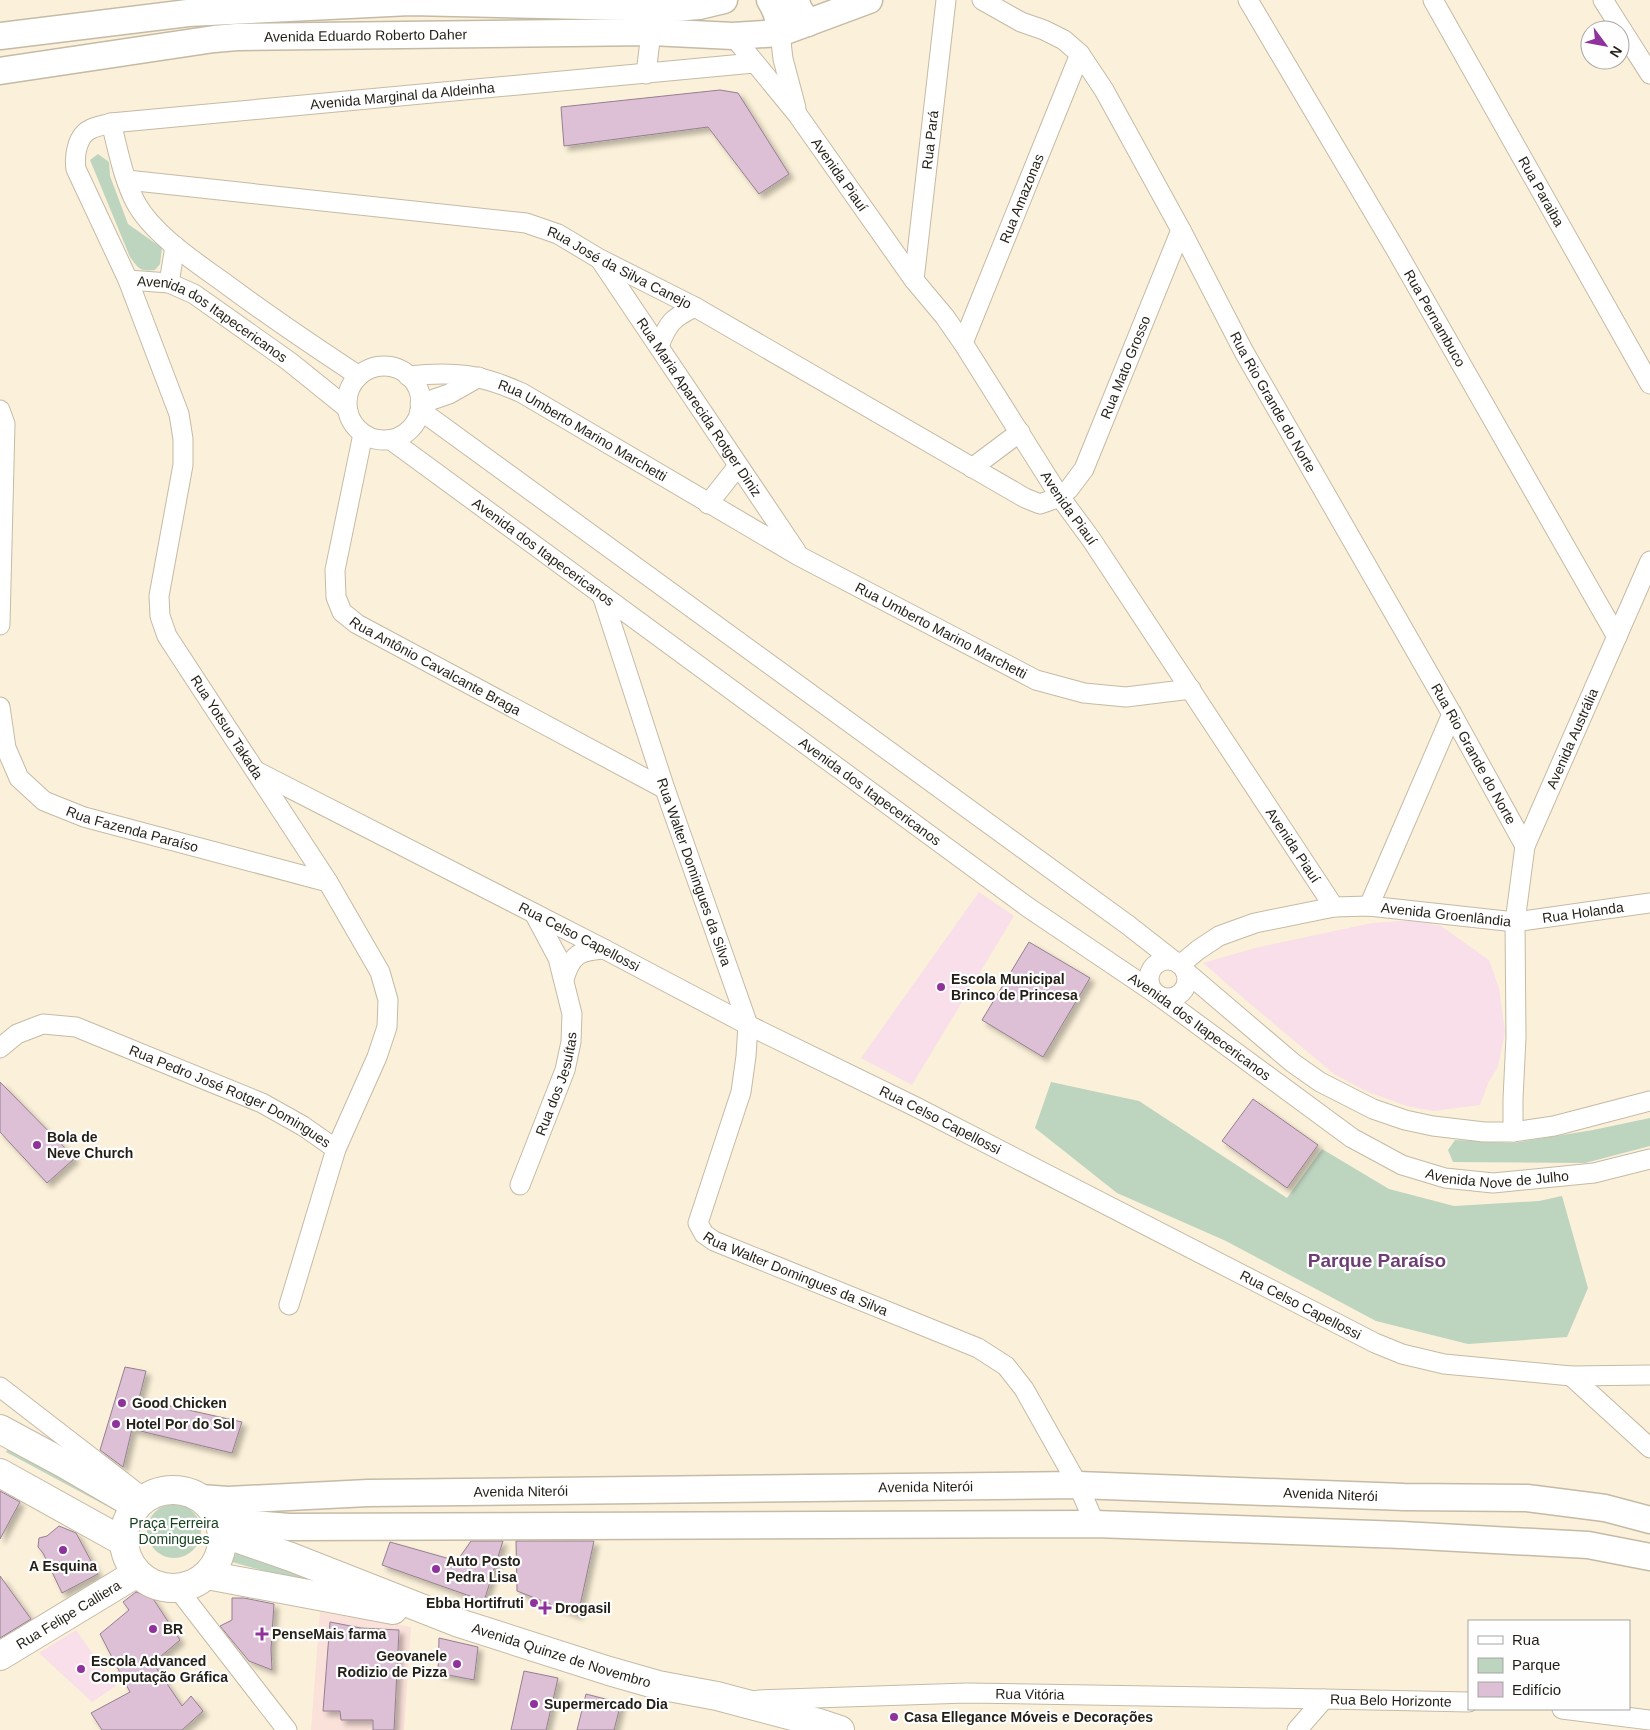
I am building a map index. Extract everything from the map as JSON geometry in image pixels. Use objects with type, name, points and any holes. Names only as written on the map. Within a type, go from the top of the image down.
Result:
[{"type":"main road","name":"Avenida Eduardo Roberto Daher","points":[[0,36],[189,6],[410,2],[674,8],[699,6],[724,0]]},
{"type":"main road","points":[[732,0],[727,21],[728,28],[733,36]]},
{"type":"main road","points":[[770,0],[780,21],[780,33]]},
{"type":"main road","points":[[796,0],[798,8],[808,23]]},
{"type":"main road","name":"Avenida Eduardo Roberto Daher","points":[[0,71],[237,37],[651,32],[733,36],[780,33],[869,0]]},
{"type":"main road","points":[[0,1429],[141,1503]]},
{"type":"main road","points":[[0,1473],[124,1542]]},
{"type":"main road","name":"Avenida Niterói","points":[[200,1498],[228,1500],[368,1492],[1078,1485],[1404,1497],[1526,1498],[1605,1508],[1650,1520]]},
{"type":"main road","points":[[173,1490],[187,1492],[200,1498],[212,1508],[221,1527],[222,1548],[217,1563],[207,1575],[188,1587],[162,1587],[148,1582],[137,1573],[128,1558],[124,1542],[127,1523],[141,1503],[158,1492],[173,1490]]},
{"type":"main road","points":[[366,1526],[368,1492]]},
{"type":"main road","points":[[1402,1535],[1404,1497]]},
{"type":"main road","points":[[221,1527],[1096,1524],[1402,1535],[1588,1545],[1650,1557]]},
{"type":"main road","name":"Avenida Quinze de Novembro","points":[[221,1527],[291,1557],[459,1622],[658,1685],[736,1701],[820,1722],[840,1730]]},
{"type":"main road","name":"Rua Felipe Calliera","points":[[0,1656],[137,1573]]},
{"type":"main road","name":"Avenida Quinze de Novembro","points":[[207,1575],[459,1622]]},
{"type":"street","name":"Rua Pará","points":[[914,280],[946,0]]},
{"type":"street","name":"Rua Rio Grande do Norte","points":[[982,0],[1021,22],[1044,30],[1064,40],[1080,54],[1104,90],[1181,230],[1244,352],[1452,714],[1525,846]]},
{"type":"street","name":"Rua Pernambuco","points":[[1248,0],[1396,250],[1618,637]]},
{"type":"street","name":"Rua Paraiba","points":[[1433,0],[1650,384]]},
{"type":"street","points":[[1603,0],[1650,74]]},
{"type":"street","points":[[189,6],[197,28],[214,39]]},
{"type":"street","points":[[646,74],[651,32]]},
{"type":"street","name":"Avenida Piauí","points":[[780,33],[783,59],[797,114]]},
{"type":"street","name":"Avenida Piauí","points":[[733,36],[797,114],[914,280],[945,317],[963,343],[1060,497],[1091,539],[1334,907]]},
{"type":"street","name":"Rua Amazonas","points":[[963,343],[1080,54]]},
{"type":"street","name":"Avenida Marginal da Aldeinha","points":[[111,123],[754,63]]},
{"type":"street","points":[[111,123],[127,180]]},
{"type":"street","name":"Avenida dos Itapecericanos","points":[[111,123],[89,130],[80,140],[75,158],[76,169],[128,280],[169,283],[194,294],[290,362],[347,408]]},
{"type":"street","name":"Avenida dos Itapecericanos","points":[[127,180],[136,204],[150,223],[175,246],[293,332],[359,376]]},
{"type":"street","name":"Rua José da Silva Canejo","points":[[127,180],[526,223],[558,234],[598,258],[695,307],[1025,498],[1040,504],[1060,497]]},
{"type":"street","name":"Rua Mato Grosso","points":[[1060,497],[1069,489],[1084,469],[1181,230]]},
{"type":"street","points":[[169,283],[175,246]]},
{"type":"street","name":"Rua Maria Aparecida Rotger Diniz","points":[[598,258],[799,556]]},
{"type":"street","name":"Rua Yotsuo Takada","points":[[128,280],[179,414],[183,438],[183,465],[159,596],[160,616],[167,636],[328,882],[380,972],[388,1000],[387,1027],[378,1058],[336,1149]]},
{"type":"street","points":[[659,346],[670,323],[679,315],[695,307]]},
{"type":"street","points":[[378,367],[394,368],[408,376],[415,384],[419,393],[420,407],[416,420],[410,429],[401,436],[391,440],[371,438],[362,434],[355,427],[347,408],[347,396],[359,376],[368,370],[378,367]]},
{"type":"street","name":"Rua Umberto Marino Marchetti","points":[[408,376],[459,373],[498,382],[522,393],[799,556],[1036,680],[1084,693],[1126,697],[1191,689]]},
{"type":"street","name":"Rua Umberto Marino Marchetti","points":[[420,407],[478,378]]},
{"type":"street","name":"Avenida dos Itapecericanos","points":[[420,407],[1120,920],[1179,966],[1293,1063],[1320,1082],[1373,1109],[1405,1120],[1433,1126],[1484,1132],[1513,1132]]},
{"type":"street","points":[[0,410],[5,424],[0,625]]},
{"type":"street","points":[[972,468],[1020,432]]},
{"type":"street","name":"Rua Antônio Cavalcante Braga","points":[[362,434],[335,570],[336,597],[342,612],[357,624],[665,789]]},
{"type":"street","name":"Avenida dos Itapecericanos","points":[[391,440],[1029,908],[1156,993],[1352,1138]]},
{"type":"street","points":[[708,504],[738,466]]},
{"type":"street","name":"Avenida Austrália","points":[[1515,922],[1525,846],[1650,561]]},
{"type":"street","name":"Rua Walter Domingues da Silva","points":[[602,595],[665,789],[748,1025],[741,1092],[698,1223],[704,1234],[714,1241],[978,1348],[1006,1366],[1024,1388],[1078,1485],[1096,1524]]},
{"type":"street","name":"Rua Fazenda Paraíso","points":[[0,707],[6,748],[19,778],[44,801],[84,817],[328,882]]},
{"type":"street","points":[[1368,906],[1452,714]]},
{"type":"street","name":"Rua Celso Capellossi","points":[[257,772],[604,949],[748,1025],[914,1106],[1375,1343],[1402,1354],[1444,1364],[1571,1376],[1650,1375]]},
{"type":"street","name":"Rua Holanda","points":[[1515,922],[1650,903]]},
{"type":"street","name":"Avenida Groenlândia","points":[[1179,966],[1219,936],[1255,923],[1334,907],[1368,906],[1515,922],[1516,1037],[1513,1132]]},
{"type":"street","name":"Rua dos Jesuítas","points":[[520,1185],[565,1070],[571,1042],[572,1014],[558,958],[534,913]]},
{"type":"street","points":[[564,979],[568,967],[576,956],[584,951],[604,949]]},
{"type":"street","points":[[1163,961],[1179,966],[1186,984],[1184,990],[1167,998],[1156,993],[1150,984],[1150,972],[1163,961]]},
{"type":"street","name":"Rua Pedro José Rotger Domingues","points":[[0,1048],[16,1034],[43,1024],[76,1027],[262,1103],[303,1126],[336,1149],[290,1305]]},
{"type":"street","points":[[1513,1132],[1554,1126],[1650,1101]]},
{"type":"street","name":"Avenida Nove de Julho","points":[[1352,1138],[1375,1152],[1411,1168],[1445,1178],[1492,1183],[1594,1173],[1650,1159]]},
{"type":"street","points":[[1571,1376],[1650,1448]]},
{"type":"street","points":[[0,1387],[141,1503]]},
{"type":"street","points":[[177,1588],[287,1730]]},
{"type":"street","name":"Rua Vitória","points":[[736,1701],[967,1693],[1324,1699]]},
{"type":"street","name":"Rua Belo Horizonte","points":[[1297,1730],[1324,1699],[1468,1702]]},
{"type":"street","points":[[1570,1710],[1650,1720]]},
{"type":"shaded area","name":"Escola Municipal Brinco de Princesa","points":[[979,892],[1014,916],[912,1085],[861,1058]]},
{"type":"shaded area","points":[[1414,920],[1441,926],[1489,960],[1499,988],[1505,1032],[1498,1067],[1488,1083],[1480,1105],[1433,1111],[1407,1106],[1368,1092],[1334,1074],[1203,963],[1255,948],[1372,923]]},
{"type":"shaded area","points":[[320,1612],[411,1627],[404,1730],[311,1730]]},
{"type":"shaded area","name":"Escola Advanced Computação Gráfica","points":[[76,1630],[116,1686],[92,1702],[39,1653]]},
{"type":"green space","points":[[98,154],[109,162],[110,176],[128,224],[162,248],[160,264],[155,270],[140,268],[130,257],[90,160]]},
{"type":"green space","points":[[1051,1082],[1139,1101],[1287,1198],[1322,1149],[1389,1189],[1454,1206],[1539,1201],[1562,1196],[1588,1288],[1567,1337],[1468,1344],[1376,1321],[1226,1241],[1117,1193],[1035,1128]]},
{"type":"green space","points":[[1650,1118],[1650,1146],[1585,1163],[1453,1162],[1448,1150],[1455,1140],[1513,1143],[1593,1130]]},
{"type":"green space","points":[[10,1445],[121,1507],[118,1512],[6,1452]]},
{"type":"green space","name":"Praça Ferreira Domingues","points":[[174,1504],[184,1506],[193,1512],[199,1521],[201,1531],[199,1541],[193,1550],[184,1556],[174,1558],[164,1556],[155,1550],[149,1541],[147,1531],[149,1521],[155,1512],[164,1506]]},
{"type":"green space","points":[[238,1548],[355,1596],[232,1562]]},
{"type":"building","points":[[720,90],[738,93],[789,174],[759,194],[708,127],[564,146],[561,107]]},
{"type":"building","points":[[1029,942],[1090,978],[1043,1057],[982,1020]]},
{"type":"building","name":"Bola de Neve Church","points":[[0,1082],[75,1158],[47,1183],[0,1132]]},
{"type":"building","points":[[1253,1099],[1318,1145],[1287,1188],[1222,1141]]},
{"type":"building","points":[[125,1367],[146,1371],[139,1399],[242,1422],[232,1453],[132,1429],[123,1467],[100,1450]]},
{"type":"building","points":[[0,1491],[20,1502],[0,1539]]},
{"type":"building","name":"A Esquina","points":[[59,1526],[76,1533],[98,1574],[62,1593],[43,1553],[38,1547],[39,1538],[47,1536]]},
{"type":"building","name":"Auto Posto Pedra Lisa","points":[[471,1541],[503,1541],[484,1601],[382,1565],[390,1542],[457,1561]]},
{"type":"building","points":[[516,1541],[594,1541],[578,1615],[517,1591]]},
{"type":"building","points":[[0,1576],[31,1619],[0,1638]]},
{"type":"building","points":[[136,1592],[152,1597],[180,1640],[153,1663],[182,1706],[191,1696],[203,1711],[182,1730],[102,1730],[91,1713],[130,1692],[100,1634],[129,1610],[123,1602]]},
{"type":"building","points":[[232,1598],[244,1598],[274,1604],[271,1649],[272,1670],[249,1661],[220,1626],[232,1620]]},
{"type":"building","points":[[330,1622],[361,1628],[399,1630],[394,1730],[373,1730],[373,1720],[341,1720],[340,1711],[323,1711]]},
{"type":"building","name":"Geovanele Rodizio de Pizza","points":[[439,1638],[478,1647],[474,1680],[438,1673]]},
{"type":"building","name":"Supermercado Dia","points":[[524,1671],[558,1678],[546,1730],[511,1730]]},
{"type":"building","points":[[586,1694],[621,1703],[614,1730],[577,1730]]},
{"type":"place","name":"Escola Municipal Brinco de Princesa","points":[[941,987]]},
{"type":"place","name":"Bola de Neve Church","points":[[37,1145]]},
{"type":"place","name":"Good Chicken","points":[[122,1403]]},
{"type":"place","name":"Hotel Por do Sol","points":[[116,1424]]},
{"type":"place","name":"A Esquina","points":[[63,1550]]},
{"type":"place","name":"Auto Posto Pedra Lisa","points":[[436,1569]]},
{"type":"place","name":"Ebba Hortifruti","points":[[534,1603]]},
{"type":"place","name":"Drogasil","points":[[545,1608]]},
{"type":"place","name":"BR","points":[[153,1629]]},
{"type":"place","name":"PenseMais farma","points":[[262,1634]]},
{"type":"place","name":"Geovanele Rodizio de Pizza","points":[[457,1664]]},
{"type":"place","name":"Escola Advanced Computação Gráfica","points":[[81,1669]]},
{"type":"place","name":"Supermercado Dia","points":[[534,1704]]},
{"type":"place","name":"Casa Ellegance Móveis e Decorações","points":[[894,1717]]},
{"type":"district","name":"Parque Paraíso","points":[[1377,1260]]}]
